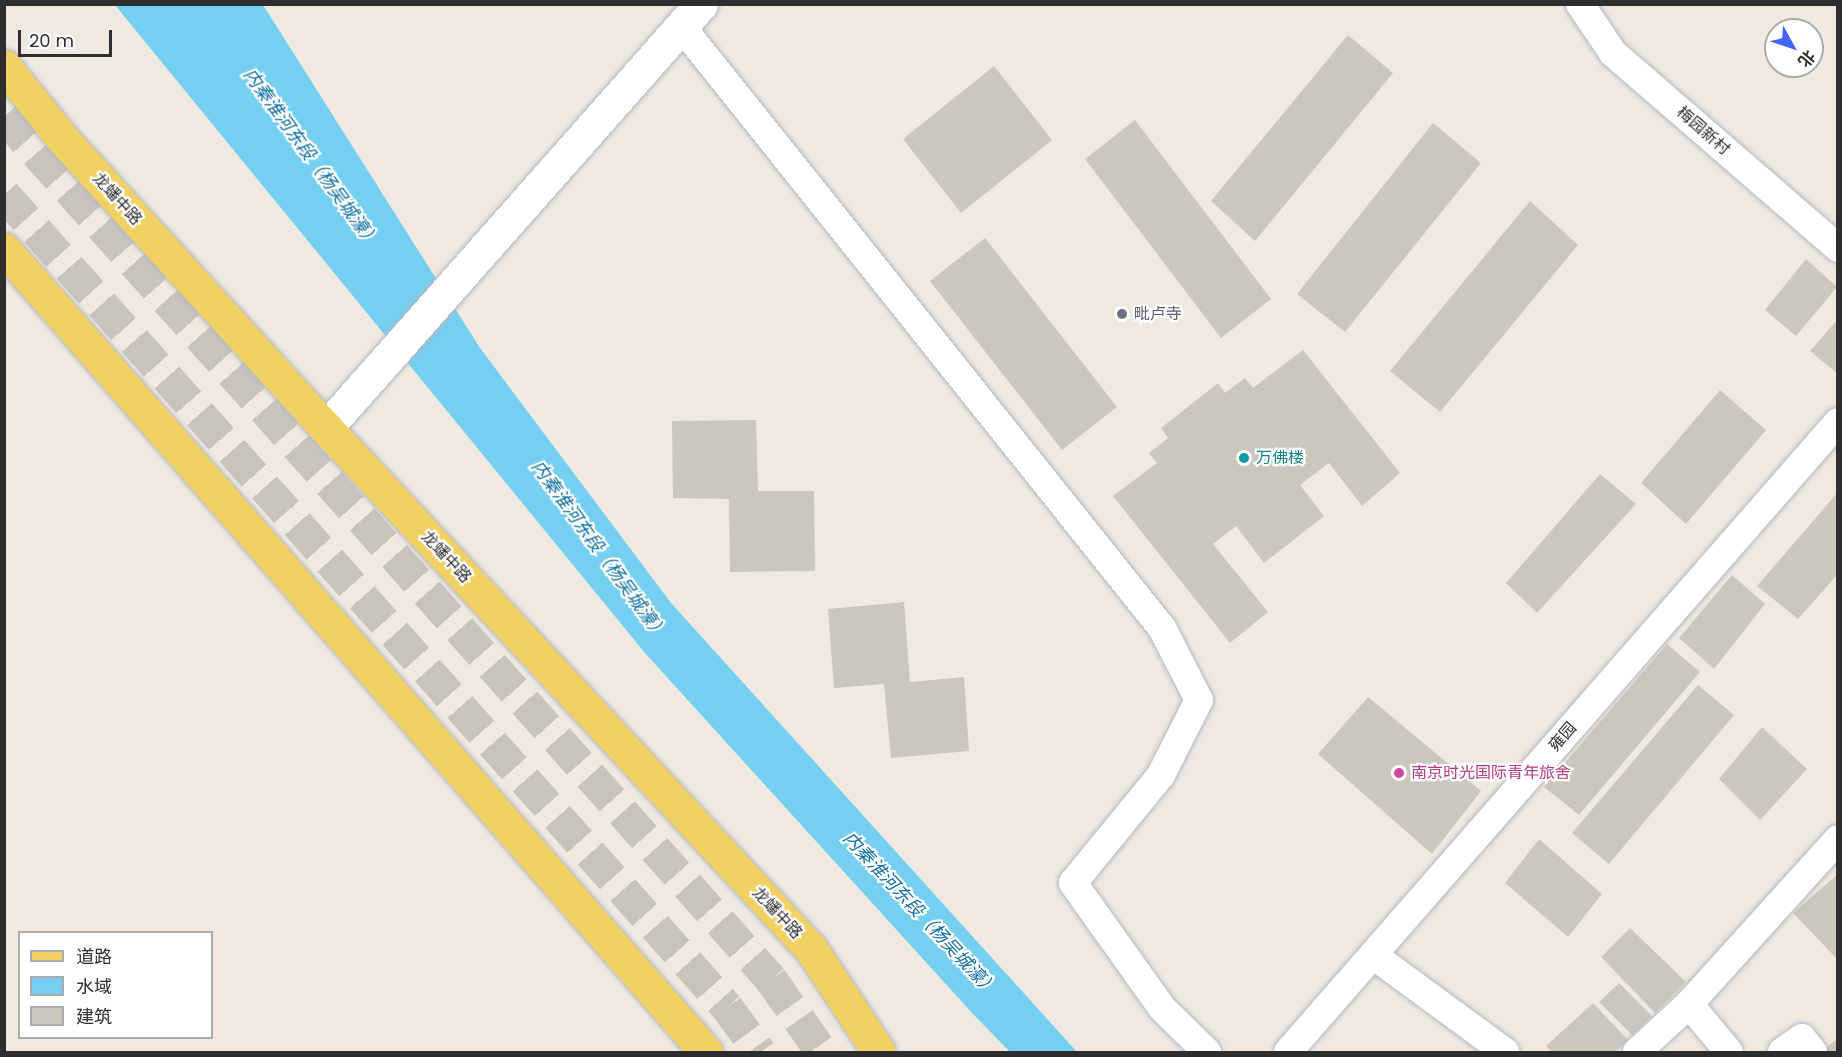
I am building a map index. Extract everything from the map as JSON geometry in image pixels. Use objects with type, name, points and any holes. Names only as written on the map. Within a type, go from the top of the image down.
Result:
[{"type":"main road","name":"龙蟠中路","points":[[4,66],[61,137],[326,428],[811,949],[879,1053]]},
{"type":"main road","points":[[4,99],[10,99],[61,137]]},
{"type":"main road","points":[[4,249],[706,1053]]},
{"type":"street","name":"梅园新村","points":[[1580,4],[1613,53],[1838,248]]},
{"type":"street","points":[[326,428],[478,261],[691,15],[1167,638],[1199,700],[1161,775],[1073,883],[1162,1008],[1207,1053]]},
{"type":"street","name":"雍园","points":[[1288,1053],[1838,422]]},
{"type":"street","points":[[1637,1053],[1689,1004],[1838,839]]},
{"type":"street","points":[[1373,955],[1505,1053]]},
{"type":"street","points":[[1689,1004],[1729,1053]]},
{"type":"street","points":[[1782,1053],[1802,1038],[1814,1053]]},
{"type":"water","name":"内秦淮河东段（杨吴城濠）","points":[[115,5],[263,5],[480,348],[671,603],[1077,1052],[1010,1052],[973,1014],[645,653]]},
{"type":"building","points":[[1348,35],[1393,73],[1255,241],[1211,201]]},
{"type":"building","points":[[994,66],[1052,140],[961,213],[903,139]]},
{"type":"building","points":[[1135,120],[1271,299],[1221,338],[1085,159]]},
{"type":"building","points":[[1433,123],[1481,163],[1345,332],[1297,294]]},
{"type":"building","points":[[1530,201],[1578,245],[1440,412],[1390,371]]},
{"type":"building","points":[[985,238],[1117,407],[1062,450],[930,281]]},
{"type":"building","points":[[1806,259],[1837,287],[1796,336],[1765,310]]},
{"type":"building","points":[[1838,319],[1838,374],[1810,351]]},
{"type":"building","name":"万佛楼","points":[[1303,350],[1400,473],[1362,506],[1329,463],[1300,485],[1324,516],[1264,563],[1236,526],[1213,544],[1268,612],[1230,643],[1113,496],[1157,463],[1149,453],[1168,438],[1161,428],[1218,383],[1225,393],[1245,378],[1253,388]]},
{"type":"building","points":[[1720,390],[1766,430],[1686,524],[1641,483]]},
{"type":"building","points":[[756,420],[758,491],[814,491],[815,571],[730,572],[729,499],[673,498],[672,421]]},
{"type":"building","points":[[1600,474],[1636,504],[1537,613],[1506,583]]},
{"type":"building","points":[[1838,492],[1838,574],[1798,619],[1757,586]]},
{"type":"building","points":[[1732,575],[1765,604],[1714,669],[1679,638]]},
{"type":"building","points":[[904,602],[910,682],[964,677],[969,751],[891,758],[884,684],[834,688],[828,609]]},
{"type":"building","points":[[1667,644],[1700,672],[1579,815],[1544,787]]},
{"type":"building","points":[[1698,685],[1734,715],[1609,864],[1572,833]]},
{"type":"building","name":"南京时光国际青年旅舍","points":[[1368,697],[1481,791],[1432,854],[1318,754]]},
{"type":"building","points":[[1762,727],[1807,769],[1760,820],[1719,779]]},
{"type":"building","points":[[1539,839],[1602,894],[1568,937],[1505,883]]},
{"type":"building","points":[[1838,874],[1838,960],[1793,913]]},
{"type":"building","points":[[1630,928],[1686,982],[1655,1013],[1601,957]]},
{"type":"building","points":[[1619,983],[1652,1016],[1632,1035],[1599,1002]]},
{"type":"building","points":[[1593,1003],[1628,1040],[1615,1052],[1552,1052],[1546,1046]]},
{"type":"building","points":[[1838,1038],[1838,1052],[1822,1051]]},
{"type":"tunnel","points":[[4,116],[771,979],[822,1052]]},
{"type":"tunnel","points":[[4,194],[727,1007],[760,1052]]},
{"type":"place","name":"毗卢寺","points":[[1122,314]]},
{"type":"place","name":"万佛楼","points":[[1244,458]]},
{"type":"place","name":"南京时光国际青年旅舍","points":[[1399,773]]}]
